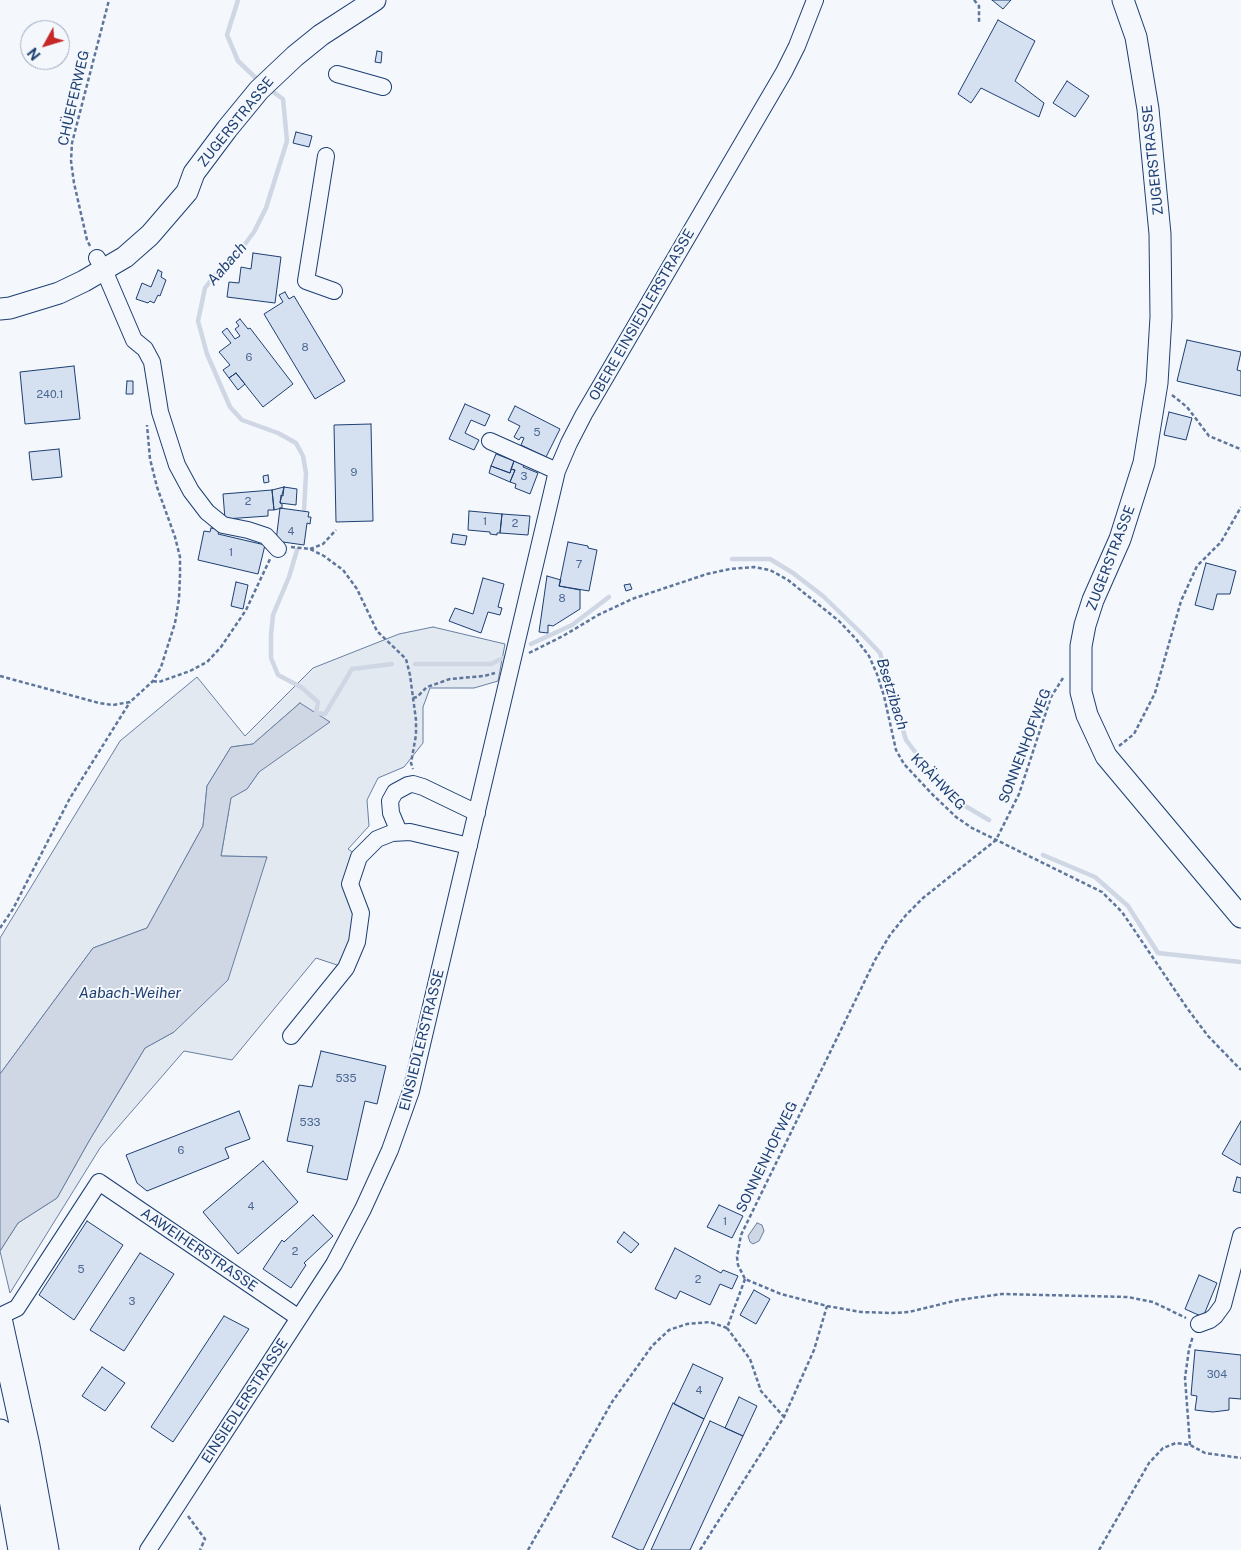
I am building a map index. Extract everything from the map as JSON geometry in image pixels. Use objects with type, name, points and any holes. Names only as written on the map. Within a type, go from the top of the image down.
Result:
[{"type":"highway","points":[[0,1322],[35,1482],[46,1550]]},
{"type":"highway","points":[[0,1432],[21,1550]]},
{"type":"main road","name":"ZUGERSTRASSE","points":[[0,295],[48,283],[77,270],[125,257],[167,217],[187,192],[194,173],[227,129],[266,83],[321,35],[375,0]]},
{"type":"main road","name":"ZUGERSTRASSE","points":[[1123,0],[1136,37],[1141,60],[1157,196],[1162,275],[1157,383],[1144,463],[1120,539],[1093,600],[1085,625],[1081,646],[1082,692],[1087,715],[1106,756],[1241,917]]},
{"type":"main road","name":"ZUGERSTRASSE","points":[[0,309],[10,308],[59,293],[101,264]]},
{"type":"street","name":"OBERE EINSIEDLERSTRASSE","points":[[515,654],[558,471],[569,443],[584,414],[784,72],[797,46],[815,0]]},
{"type":"street","points":[[337,74],[383,86]]},
{"type":"street","points":[[326,156],[306,281],[334,291]]},
{"type":"street","points":[[101,264],[134,340],[145,349],[152,362],[160,412],[177,465],[191,491],[207,512],[223,525],[266,536],[274,553]]},
{"type":"street","points":[[490,441],[558,471]]},
{"type":"street","name":"EINSIEDLERSTRASSE","points":[[148,1550],[338,1256],[363,1209],[390,1150],[411,1091],[515,654]]},
{"type":"street","points":[[399,832],[391,812],[390,801],[395,792],[415,784],[478,813]]},
{"type":"street","points":[[291,1036],[346,968],[357,942],[361,913],[350,884],[359,857],[377,839],[399,832],[410,832],[469,846]]},
{"type":"street","name":"AAWEIHERSTRASSE","points":[[0,1316],[17,1308],[99,1182],[299,1318]]},
{"type":"street","points":[[1198,1324],[1210,1320],[1223,1305],[1241,1236]]},
{"type":"path","name":"CHÜEFERWEG","points":[[101,264],[87,240],[71,161],[72,143],[109,0]]},
{"type":"path","points":[[974,0],[979,6],[979,24]]},
{"type":"path","points":[[1157,383],[1187,407],[1209,436],[1241,451]]},
{"type":"path","points":[[0,928],[13,909],[70,798],[130,702],[154,681],[162,667],[175,623],[179,599],[180,557],[176,537],[157,487],[150,459],[146,422]]},
{"type":"path","points":[[1106,756],[1134,734],[1155,693],[1181,601],[1197,566],[1221,542],[1241,507]]},
{"type":"path","points":[[336,530],[323,544],[310,549],[324,556],[343,570],[357,590],[377,631],[406,660],[410,674],[416,720],[416,735],[411,763],[415,774],[415,784]]},
{"type":"path","points":[[154,681],[159,682],[190,671],[207,662],[221,647],[246,610],[274,553]]},
{"type":"path","name":"KRÄHWEG","points":[[550,643],[598,615],[632,599],[685,581],[730,569],[754,567],[770,570],[788,580],[839,622],[869,656],[884,696],[896,750],[904,764],[956,817],[972,828],[1102,892],[1122,912],[1208,1036],[1241,1070]]},
{"type":"path","points":[[413,698],[417,697],[427,687],[450,679],[484,676],[498,672],[502,670],[515,654]]},
{"type":"path","name":"SONNENHOFWEG","points":[[746,1280],[738,1265],[737,1257],[741,1235],[875,960],[890,935],[906,915],[946,879],[996,840],[1019,794],[1051,697],[1068,671],[1080,669]]},
{"type":"path","points":[[0,676],[98,703],[113,705],[130,702]]},
{"type":"path","points":[[727,1328],[746,1280],[781,1294],[861,1312],[909,1312],[979,1296],[1002,1294],[1128,1297],[1153,1302],[1198,1324],[1189,1348],[1185,1378],[1190,1445]]},
{"type":"path","points":[[700,1550],[784,1417],[814,1350],[828,1306]]},
{"type":"path","points":[[528,1550],[612,1402],[652,1346],[668,1330],[687,1324],[710,1322],[727,1328],[750,1359],[759,1387],[784,1417]]},
{"type":"path","points":[[1099,1550],[1149,1463],[1163,1448],[1176,1443],[1190,1445],[1205,1453],[1241,1458]]},
{"type":"path","points":[[178,1502],[205,1539],[200,1550]]},
{"type":"shaded area","points":[[433,627],[505,644],[498,681],[474,688],[430,688],[423,707],[423,743],[404,767],[378,778],[367,800],[369,826],[348,849],[359,857],[349,886],[361,913],[346,968],[316,958],[232,1060],[184,1051],[100,1148],[10,1293],[0,1251],[18,1223],[57,1198],[145,1048],[174,1032],[267,857],[221,856],[231,797],[247,789],[300,703],[253,744],[231,747],[207,786],[203,826],[147,928],[93,948],[0,1074],[0,938],[120,741],[197,677],[245,736],[313,668],[399,634]]},
{"type":"water","name":"Aabach-Weiher","points":[[300,703],[330,722],[259,772],[247,789],[231,798],[221,856],[267,857],[228,980],[174,1032],[145,1048],[57,1198],[18,1223],[0,1251],[0,1074],[93,948],[147,928],[203,826],[207,786],[231,747],[253,744]]},
{"type":"water","points":[[757,1223],[762,1225],[764,1231],[759,1241],[753,1244],[748,1236]]},
{"type":"building","points":[[992,0],[1011,0],[1003,9]]},
{"type":"building","points":[[998,20],[1035,41],[1015,81],[1044,103],[1039,117],[981,88],[971,103],[958,94]]},
{"type":"building","points":[[377,51],[382,52],[381,63],[375,62]]},
{"type":"building","points":[[1067,81],[1089,96],[1075,117],[1053,103]]},
{"type":"building","points":[[296,132],[312,136],[309,147],[293,143]]},
{"type":"building","points":[[253,253],[281,257],[275,303],[227,297],[229,282],[239,283],[241,267],[251,269]]},
{"type":"building","points":[[158,270],[162,272],[161,277],[166,280],[160,296],[158,295],[154,303],[136,299],[142,283],[151,287]]},
{"type":"building","points":[[285,292],[289,299],[294,296],[345,381],[315,399],[264,314],[283,302],[279,295]]},
{"type":"building","points":[[240,319],[248,329],[250,328],[293,384],[263,407],[236,373],[229,378],[223,370],[230,365],[219,352],[231,343],[222,332],[227,328],[235,339],[240,336],[235,329],[239,326],[236,322]]},
{"type":"building","points":[[1187,340],[1241,352],[1237,370],[1241,371],[1241,396],[1177,381]]},
{"type":"building","points":[[74,366],[80,419],[25,424],[20,372]]},
{"type":"building","points":[[236,373],[245,384],[238,390],[229,378]]},
{"type":"building","points":[[127,381],[133,381],[133,394],[126,394]]},
{"type":"building","points":[[465,404],[490,415],[485,426],[471,420],[465,433],[479,440],[474,450],[449,439]]},
{"type":"building","points":[[515,406],[560,429],[546,457],[521,445],[524,438],[521,437],[519,440],[514,437],[520,426],[508,420]]},
{"type":"building","points":[[1169,412],[1192,418],[1186,440],[1164,435]]},
{"type":"building","points":[[371,424],[373,521],[336,522],[334,425]]},
{"type":"building","points":[[59,449],[62,477],[32,480],[29,452]]},
{"type":"building","points":[[496,454],[514,461],[510,473],[491,466]]},
{"type":"building","points":[[514,461],[538,473],[530,494],[515,488],[516,484],[510,482],[515,470],[511,469]]},
{"type":"building","points":[[491,466],[510,473],[511,469],[515,470],[510,482],[489,473]]},
{"type":"building","points":[[268,475],[269,482],[264,483],[263,476]]},
{"type":"building","points":[[284,487],[297,489],[296,505],[280,503]]},
{"type":"building","points":[[284,487],[280,503],[282,508],[274,510],[272,490]]},
{"type":"building","points":[[272,490],[274,510],[268,510],[268,516],[225,519],[223,494]]},
{"type":"building","points":[[280,508],[309,512],[308,517],[311,517],[310,524],[307,523],[304,545],[276,541]]},
{"type":"building","points":[[469,511],[502,514],[500,533],[497,533],[497,535],[490,534],[490,532],[468,530]]},
{"type":"building","points":[[502,514],[530,516],[528,535],[500,533]]},
{"type":"building","points":[[211,528],[220,530],[218,534],[265,545],[258,574],[198,560],[204,531],[210,532]]},
{"type":"building","points":[[453,534],[467,536],[465,545],[451,543]]},
{"type":"building","points":[[568,542],[597,550],[589,591],[559,586]]},
{"type":"building","points":[[1206,563],[1236,571],[1230,594],[1217,594],[1213,610],[1195,605]]},
{"type":"building","points":[[547,576],[561,580],[559,586],[580,590],[580,609],[553,626],[548,625],[548,633],[539,632]]},
{"type":"building","points":[[483,578],[504,584],[498,607],[502,608],[500,615],[488,612],[481,633],[449,621],[455,608],[473,614]]},
{"type":"building","points":[[236,582],[248,585],[243,609],[231,606]]},
{"type":"building","points":[[630,584],[632,589],[626,591],[624,585]]},
{"type":"building","points":[[321,1051],[386,1066],[377,1104],[365,1101],[347,1180],[307,1172],[313,1146],[287,1141],[299,1085],[312,1087]]},
{"type":"building","points":[[239,1111],[250,1139],[225,1148],[229,1158],[147,1191],[137,1183],[126,1155]]},
{"type":"building","points":[[1241,1121],[1241,1165],[1222,1154]]},
{"type":"building","points":[[263,1161],[298,1202],[238,1254],[203,1212]]},
{"type":"building","points":[[1237,1177],[1241,1178],[1241,1193],[1233,1191]]},
{"type":"building","points":[[719,1205],[743,1216],[732,1238],[707,1227]]},
{"type":"building","points":[[313,1215],[333,1236],[304,1263],[306,1265],[291,1288],[263,1269],[282,1240],[284,1242]]},
{"type":"building","points":[[87,1221],[123,1245],[74,1320],[39,1295]]},
{"type":"building","points":[[624,1232],[639,1244],[631,1253],[617,1242]]},
{"type":"building","points":[[675,1248],[721,1273],[723,1270],[738,1276],[732,1289],[720,1284],[710,1305],[680,1291],[676,1299],[655,1289]]},
{"type":"building","points":[[140,1253],[174,1274],[124,1351],[90,1330]]},
{"type":"building","points":[[1199,1275],[1217,1283],[1203,1317],[1185,1309]]},
{"type":"building","points":[[754,1290],[770,1299],[756,1324],[740,1315]]},
{"type":"building","points":[[224,1316],[249,1329],[173,1442],[151,1427]]},
{"type":"building","points":[[1195,1350],[1241,1355],[1241,1399],[1229,1398],[1229,1410],[1213,1412],[1195,1410],[1197,1396],[1191,1395]]},
{"type":"building","points":[[693,1364],[723,1378],[704,1419],[674,1404]]},
{"type":"building","points":[[102,1367],[125,1383],[105,1411],[82,1396]]},
{"type":"building","points":[[739,1397],[757,1406],[743,1436],[725,1428]]},
{"type":"building","points":[[673,1403],[704,1419],[643,1550],[639,1550],[612,1537]]},
{"type":"building","points":[[710,1421],[743,1436],[690,1550],[651,1550]]},
{"type":"waterway","name":"Aabach","points":[[238,0],[227,35],[238,61],[259,81]]},
{"type":"waterway","name":"Aabach","points":[[269,89],[283,99],[287,141],[266,208],[254,232],[239,252],[214,276],[205,288],[198,321],[207,354],[230,407],[242,420],[278,433],[296,443],[303,456],[306,473],[304,511]]},
{"type":"waterway","name":"Aabach","points":[[297,550],[289,577],[273,615],[271,658],[278,675],[301,687],[318,702],[316,713]]},
{"type":"waterway","name":"Bsetzibach","points":[[732,559],[770,559],[793,573],[823,596],[862,634],[880,653],[906,740],[950,797],[989,820]]},
{"type":"waterway","name":"Bsetzibach","points":[[531,644],[572,625],[609,597]]},
{"type":"waterway","name":"Bsetzibach","points":[[415,664],[491,664],[507,656]]},
{"type":"waterway","name":"Bsetzibach","points":[[316,713],[325,714],[352,669],[392,664]]},
{"type":"waterway","points":[[1043,855],[1095,877],[1128,906],[1158,953],[1241,962]]}]
